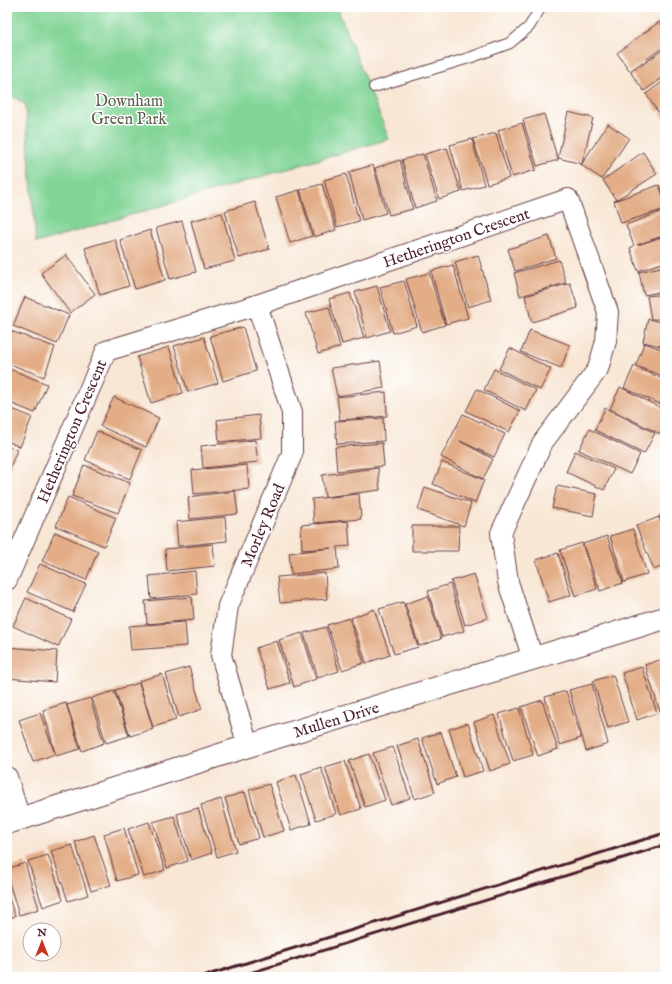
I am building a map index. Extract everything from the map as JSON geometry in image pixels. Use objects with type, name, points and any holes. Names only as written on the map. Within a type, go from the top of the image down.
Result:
[{"type":"street","name":"Hetherington Crescent","points":[[7,580],[106,350],[257,305],[568,199],[608,312],[607,334],[598,369],[543,442],[501,533],[508,582],[534,659]]},
{"type":"street","name":"Morley Road","points":[[248,746],[221,655],[228,606],[292,454],[292,412],[257,305]]},
{"type":"street","name":"Mullen Drive","points":[[13,821],[248,746],[665,618]]},
{"type":"street","points":[[7,778],[13,821]]},
{"type":"lane","points":[[374,87],[472,57],[510,43],[529,28],[541,7]]},
{"type":"green space","name":"Downham Green Park","points":[[7,7],[337,7],[389,139],[36,243],[25,104],[7,93]]},
{"type":"building","points":[[659,22],[665,30],[665,46],[630,71],[617,53]]},
{"type":"building","points":[[665,48],[665,76],[644,91],[631,73]]},
{"type":"building","points":[[665,80],[665,107],[658,112],[646,94]]},
{"type":"building","points":[[665,111],[665,121],[660,114]]},
{"type":"building","points":[[568,112],[593,118],[582,164],[558,158]]},
{"type":"building","points":[[544,114],[558,160],[537,166],[523,120]]},
{"type":"building","points":[[522,123],[536,170],[512,177],[498,130]]},
{"type":"building","points":[[608,124],[629,138],[602,179],[581,165]]},
{"type":"building","points":[[496,133],[509,178],[487,184],[473,139]]},
{"type":"building","points":[[472,139],[484,185],[463,191],[450,145]]},
{"type":"building","points":[[447,148],[461,192],[439,199],[425,154]]},
{"type":"building","points":[[643,152],[657,174],[616,200],[603,180]]},
{"type":"building","points":[[423,154],[437,201],[415,208],[402,160]]},
{"type":"building","points":[[400,160],[413,209],[389,215],[375,168]]},
{"type":"building","points":[[373,165],[386,213],[362,220],[349,172]]},
{"type":"building","points":[[346,174],[359,221],[337,227],[324,180]]},
{"type":"building","points":[[322,184],[336,230],[314,237],[300,190]]},
{"type":"building","points":[[659,185],[665,202],[665,209],[621,223],[614,201]]},
{"type":"building","points":[[299,190],[312,236],[290,243],[276,197]]},
{"type":"building","points":[[255,202],[269,249],[239,258],[225,211]]},
{"type":"building","points":[[665,210],[665,235],[637,245],[665,236],[665,262],[638,271],[630,248],[634,246],[626,225]]},
{"type":"building","points":[[222,213],[235,261],[204,269],[191,221]]},
{"type":"building","points":[[182,221],[196,272],[170,279],[156,228]]},
{"type":"building","points":[[150,230],[165,280],[135,289],[120,240]]},
{"type":"building","points":[[549,236],[556,258],[515,271],[508,249]]},
{"type":"building","points":[[115,239],[129,286],[100,295],[85,248]]},
{"type":"building","points":[[66,255],[95,294],[70,313],[41,273]]},
{"type":"building","points":[[478,255],[491,300],[468,307],[455,262]]},
{"type":"building","points":[[559,260],[566,283],[520,296],[514,273]]},
{"type":"building","points":[[453,265],[468,318],[446,324],[431,271]]},
{"type":"building","points":[[665,266],[665,291],[644,295],[639,272]]},
{"type":"building","points":[[429,273],[445,325],[422,332],[406,279]]},
{"type":"building","points":[[404,281],[417,326],[393,333],[380,287]]},
{"type":"building","points":[[570,283],[578,308],[532,322],[525,296]]},
{"type":"building","points":[[377,286],[390,331],[367,338],[355,292]]},
{"type":"building","points":[[350,293],[364,338],[342,344],[329,299]]},
{"type":"building","points":[[665,294],[665,319],[651,319],[647,296]]},
{"type":"building","points":[[25,297],[69,315],[57,344],[13,326]]},
{"type":"building","points":[[329,307],[340,347],[318,354],[306,313]]},
{"type":"building","points":[[648,319],[665,323],[665,347],[643,342]]},
{"type":"building","points":[[243,327],[256,371],[223,381],[210,336]]},
{"type":"building","points":[[8,330],[55,347],[44,377],[7,363]]},
{"type":"building","points":[[530,330],[570,345],[561,368],[521,352]]},
{"type":"building","points":[[204,337],[218,383],[188,392],[174,346]]},
{"type":"building","points":[[644,343],[665,350],[665,377],[636,366]]},
{"type":"building","points":[[169,347],[183,393],[151,403],[137,357]]},
{"type":"building","points":[[510,348],[551,369],[540,390],[499,369]]},
{"type":"building","points":[[380,361],[384,388],[337,396],[331,368]]},
{"type":"building","points":[[634,366],[665,380],[665,406],[624,388]]},
{"type":"building","points":[[7,368],[47,384],[35,413],[7,402]]},
{"type":"building","points":[[494,369],[536,390],[526,411],[484,390]]},
{"type":"building","points":[[620,387],[665,410],[665,423],[660,434],[610,409]]},
{"type":"building","points":[[477,389],[520,411],[509,432],[466,411]]},
{"type":"building","points":[[386,392],[387,416],[340,420],[337,397]]},
{"type":"building","points":[[114,397],[159,418],[146,447],[100,426]]},
{"type":"building","points":[[7,407],[32,417],[20,447],[7,441]]},
{"type":"building","points":[[605,408],[655,433],[644,454],[595,430]]},
{"type":"building","points":[[463,414],[505,434],[494,457],[460,441],[493,459],[483,479],[441,457]]},
{"type":"building","points":[[259,415],[261,438],[219,442],[217,420]]},
{"type":"building","points":[[383,418],[384,441],[337,444],[335,421]]},
{"type":"building","points":[[589,429],[640,454],[630,474],[579,450]]},
{"type":"building","points":[[97,431],[142,450],[130,479],[85,460]]},
{"type":"building","points":[[255,440],[258,462],[203,468],[201,446]]},
{"type":"building","points":[[382,443],[384,466],[337,471],[335,447]]},
{"type":"building","points":[[7,446],[17,450],[7,475]]},
{"type":"building","points":[[575,451],[614,469],[604,490],[566,472]]},
{"type":"building","points":[[442,462],[484,480],[475,503],[433,484]]},
{"type":"building","points":[[84,465],[130,483],[118,513],[72,496]]},
{"type":"building","points":[[247,465],[249,489],[194,494],[192,470]]},
{"type":"building","points":[[378,468],[380,490],[325,497],[322,475]]},
{"type":"building","points":[[557,486],[597,494],[593,516],[552,508]]},
{"type":"building","points":[[425,487],[471,503],[464,526],[418,510]]},
{"type":"building","points":[[235,491],[238,514],[190,519],[188,497]]},
{"type":"building","points":[[359,494],[361,519],[314,523],[312,499]]},
{"type":"building","points":[[68,497],[116,518],[104,546],[56,526]]},
{"type":"building","points":[[665,512],[665,527],[659,516]]},
{"type":"building","points":[[225,517],[227,541],[178,546],[176,522]]},
{"type":"building","points":[[659,517],[665,533],[665,565],[654,570],[636,526]]},
{"type":"building","points":[[348,521],[350,546],[337,547],[339,569],[291,574],[289,553],[331,548],[302,550],[301,525]]},
{"type":"building","points":[[412,526],[459,526],[458,551],[412,551]]},
{"type":"building","points":[[633,529],[647,574],[624,582],[610,536]]},
{"type":"building","points":[[55,532],[98,551],[86,580],[42,561]]},
{"type":"building","points":[[607,536],[623,583],[600,591],[583,544]]},
{"type":"building","points":[[582,543],[597,589],[575,596],[560,550]]},
{"type":"building","points":[[213,544],[215,566],[167,571],[165,549]]},
{"type":"building","points":[[558,553],[571,595],[549,602],[536,560]]},
{"type":"building","points":[[40,564],[86,584],[73,612],[27,592]]},
{"type":"building","points":[[195,571],[197,594],[151,599],[149,576]]},
{"type":"building","points":[[325,573],[327,599],[280,603],[277,577]]},
{"type":"building","points":[[474,574],[488,618],[465,625],[451,581]]},
{"type":"building","points":[[450,584],[464,631],[442,637],[428,591]]},
{"type":"building","points":[[428,596],[441,639],[419,646],[405,604]]},
{"type":"building","points":[[192,597],[194,620],[147,624],[145,601]]},
{"type":"building","points":[[26,598],[71,619],[58,647],[13,626]]},
{"type":"building","points":[[403,602],[418,647],[394,654],[379,609]]},
{"type":"building","points":[[374,609],[390,655],[366,663],[351,618]]},
{"type":"building","points":[[349,618],[364,663],[342,670],[327,625]]},
{"type":"building","points":[[185,622],[187,646],[131,650],[129,626]]},
{"type":"building","points":[[326,627],[339,671],[318,678],[304,633]]},
{"type":"building","points":[[302,633],[316,679],[294,687],[279,640]]},
{"type":"building","points":[[277,641],[290,683],[270,689],[256,648]]},
{"type":"building","points":[[7,647],[57,651],[55,682],[7,678]]},
{"type":"building","points":[[665,658],[665,710],[660,712],[645,665]]},
{"type":"building","points":[[189,667],[202,709],[179,717],[166,674]]},
{"type":"building","points":[[642,667],[657,713],[637,720],[622,673]]},
{"type":"building","points":[[162,674],[176,720],[153,727],[139,681]]},
{"type":"building","points":[[613,675],[628,722],[608,728],[593,681]]},
{"type":"building","points":[[139,683],[153,729],[130,736],[115,690]]},
{"type":"building","points":[[592,684],[608,744],[586,751],[569,690]]},
{"type":"building","points":[[114,691],[129,736],[106,743],[92,698]]},
{"type":"building","points":[[566,691],[581,738],[560,745],[545,697]]},
{"type":"building","points":[[90,698],[104,743],[82,751],[67,705]]},
{"type":"building","points":[[542,700],[558,749],[538,756],[521,707]]},
{"type":"building","points":[[66,703],[80,749],[56,756],[43,710]]},
{"type":"building","points":[[519,708],[533,755],[513,761],[499,714]]},
{"type":"building","points":[[40,713],[55,754],[33,762],[19,720]]},
{"type":"building","points":[[494,715],[510,764],[490,771],[474,722]]},
{"type":"building","points":[[468,723],[483,771],[463,777],[449,729]]},
{"type":"building","points":[[441,732],[456,777],[437,784],[422,738]]},
{"type":"building","points":[[418,739],[435,792],[415,799],[397,746]]},
{"type":"building","points":[[393,747],[410,798],[391,805],[373,753]]},
{"type":"building","points":[[369,754],[385,800],[365,807],[349,761]]},
{"type":"building","points":[[345,761],[361,809],[341,815],[325,767]]},
{"type":"building","points":[[321,767],[336,814],[316,820],[301,774]]},
{"type":"building","points":[[296,775],[311,824],[291,830],[276,782]]},
{"type":"building","points":[[269,784],[284,831],[263,837],[249,790]]},
{"type":"building","points":[[245,792],[259,838],[239,844],[225,798]]},
{"type":"building","points":[[221,799],[236,851],[217,857],[201,805]]},
{"type":"building","points":[[198,808],[212,853],[191,860],[177,814]]},
{"type":"building","points":[[174,816],[188,861],[167,868],[153,822]]},
{"type":"building","points":[[149,822],[165,870],[144,877],[128,829]]},
{"type":"building","points":[[124,828],[138,875],[117,881],[104,834]]},
{"type":"building","points":[[94,835],[111,885],[91,891],[75,842]]},
{"type":"building","points":[[72,845],[88,895],[68,901],[51,851]]},
{"type":"building","points":[[48,855],[63,900],[43,907],[28,861]]},
{"type":"building","points":[[25,863],[39,909],[19,915],[7,876],[7,869]]},
{"type":"building","points":[[7,892],[15,916],[7,919]]},
{"type":"railway","points":[[201,977],[665,833]]},
{"type":"railway","points":[[237,977],[665,845]]}]
